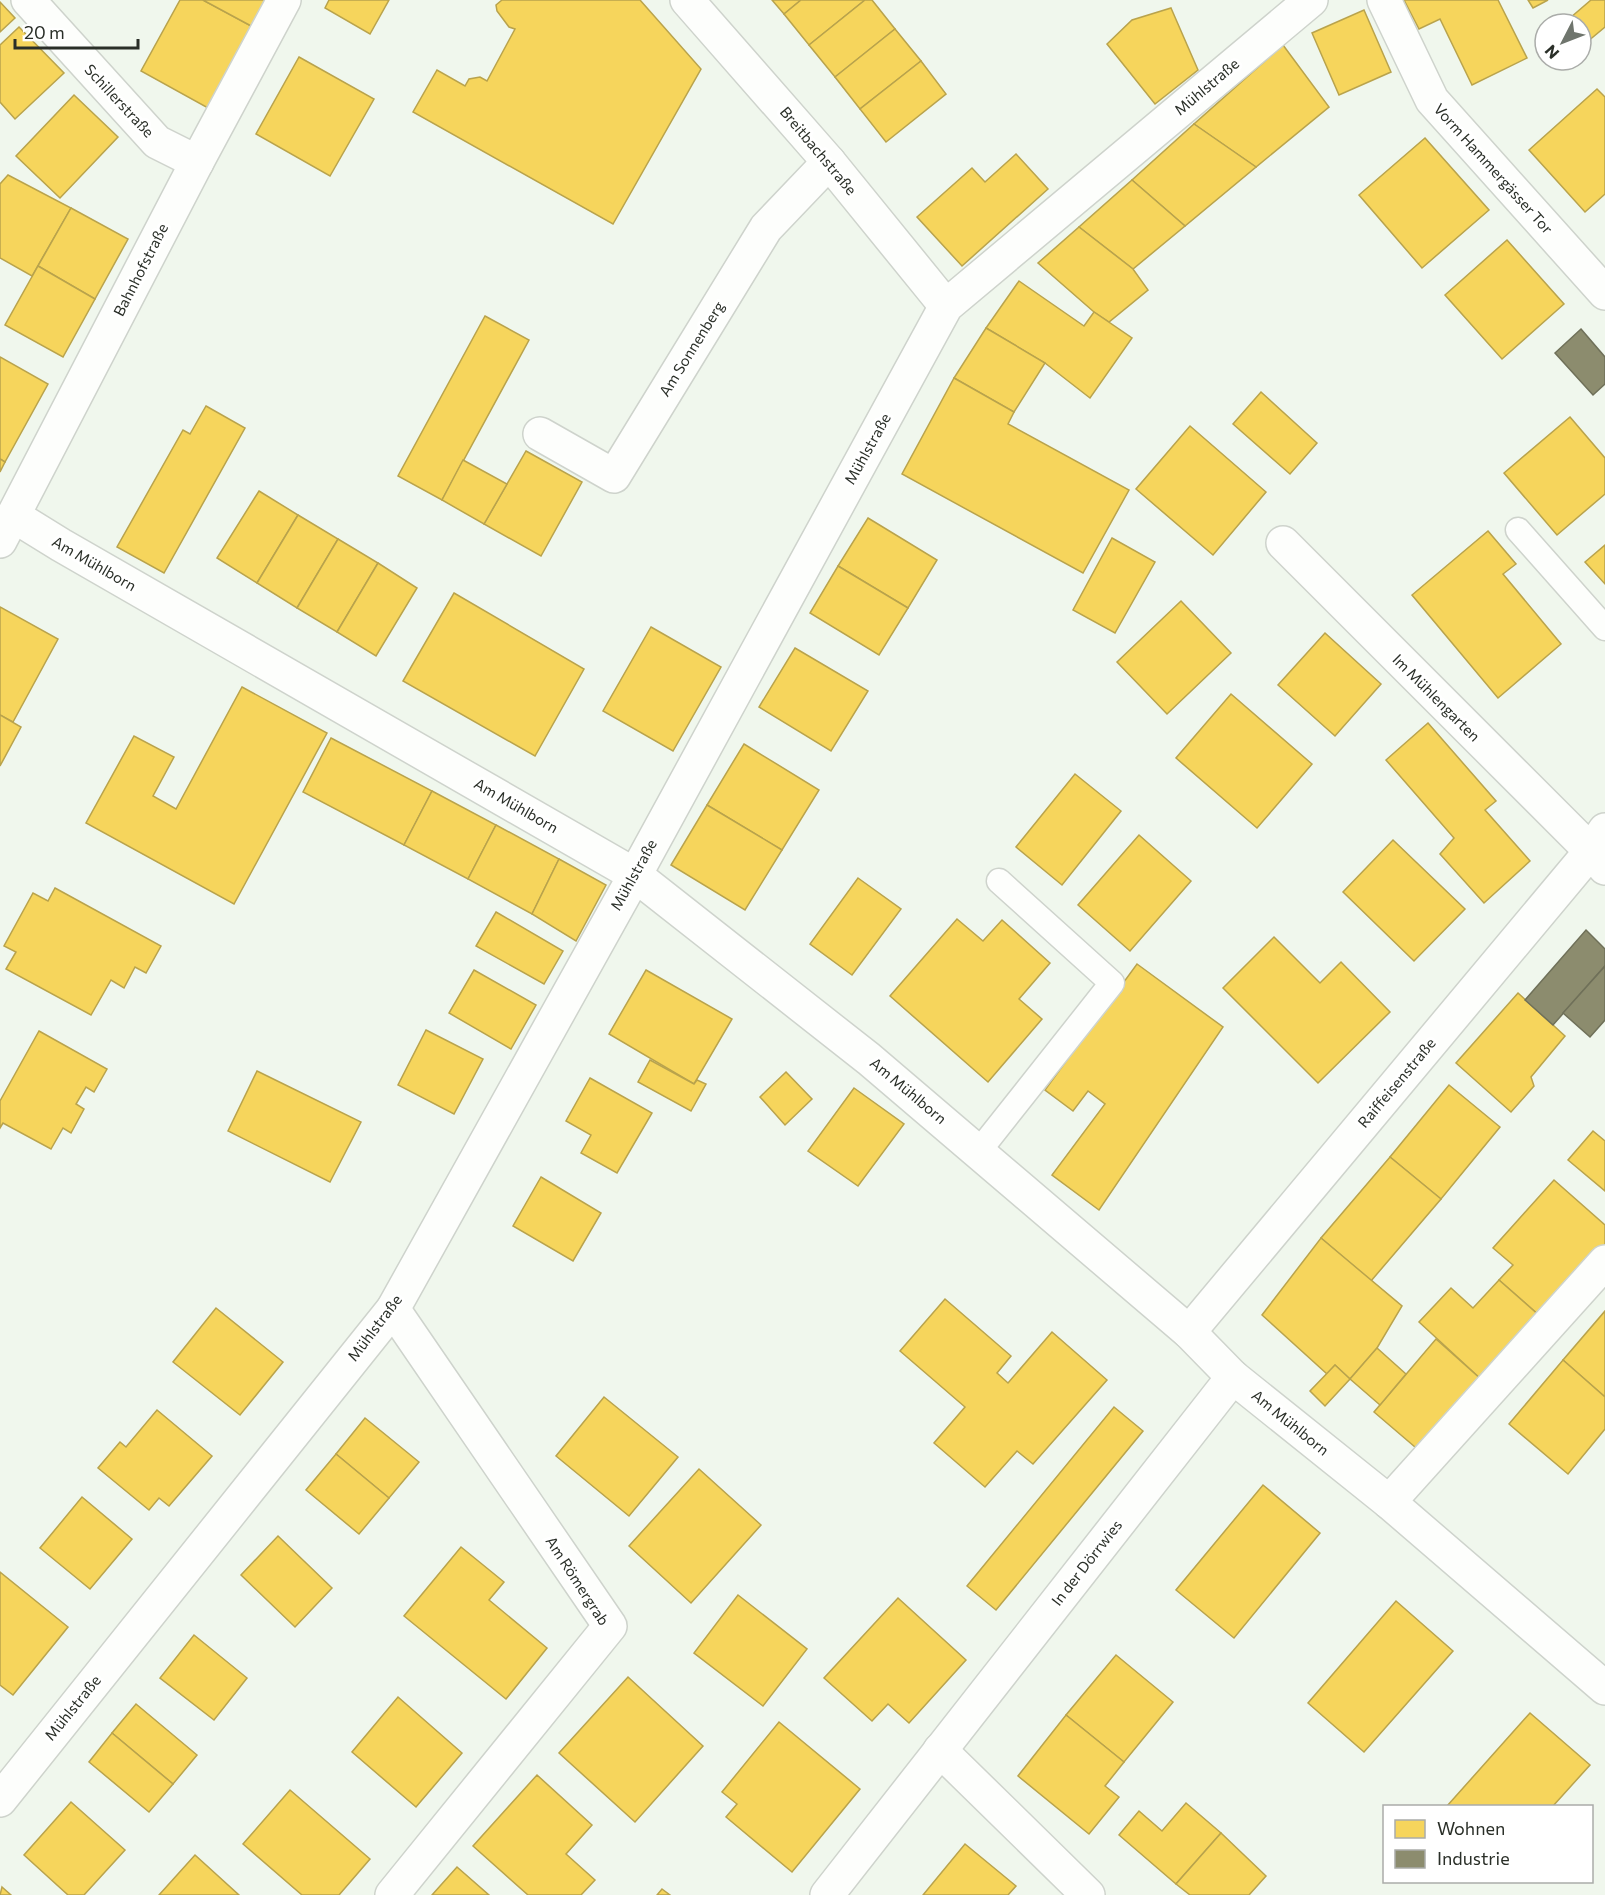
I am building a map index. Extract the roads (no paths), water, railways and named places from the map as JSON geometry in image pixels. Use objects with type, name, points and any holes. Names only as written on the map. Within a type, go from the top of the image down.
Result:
[{"type":"street","name":"Schillerstraße","points":[[28,0],[157,142],[197,162]]},
{"type":"street","name":"Bahnhofstraße","points":[[7,528],[284,0]]},
{"type":"street","name":"Breitbachstraße","points":[[687,0],[829,162],[946,306]]},
{"type":"street","name":"Mühlstraße","points":[[0,1800],[393,1309],[635,875],[946,306],[1311,0]]},
{"type":"street","name":"Vorm Hammergässer Tor","points":[[1384,0],[1432,100],[1605,293]]},
{"type":"street","name":"Am Sonnenberg","points":[[540,434],[614,476],[766,228],[829,162]]},
{"type":"street","name":"Am Mühlborn","points":[[7,528],[61,545],[635,875],[860,1051],[980,1151],[1189,1332],[1233,1377],[1389,1502],[1605,1688]]},
{"type":"street","name":"Im Mühlengarten","points":[[1283,543],[1600,850]]},
{"type":"street","name":"Raiffeisenstraße","points":[[1189,1332],[1600,850]]},
{"type":"street","points":[[1389,1502],[1605,1262]]},
{"type":"street","name":"Am Römergrab","points":[[392,1895],[610,1626],[393,1309]]},
{"type":"street","name":"In der Dörrwies","points":[[827,1895],[1233,1377]]},
{"type":"street","points":[[940,1750],[1088,1895]]},
{"type":"lane","points":[[1518,530],[1605,628]]},
{"type":"lane","points":[[980,1151],[1112,983],[999,881]]}]
